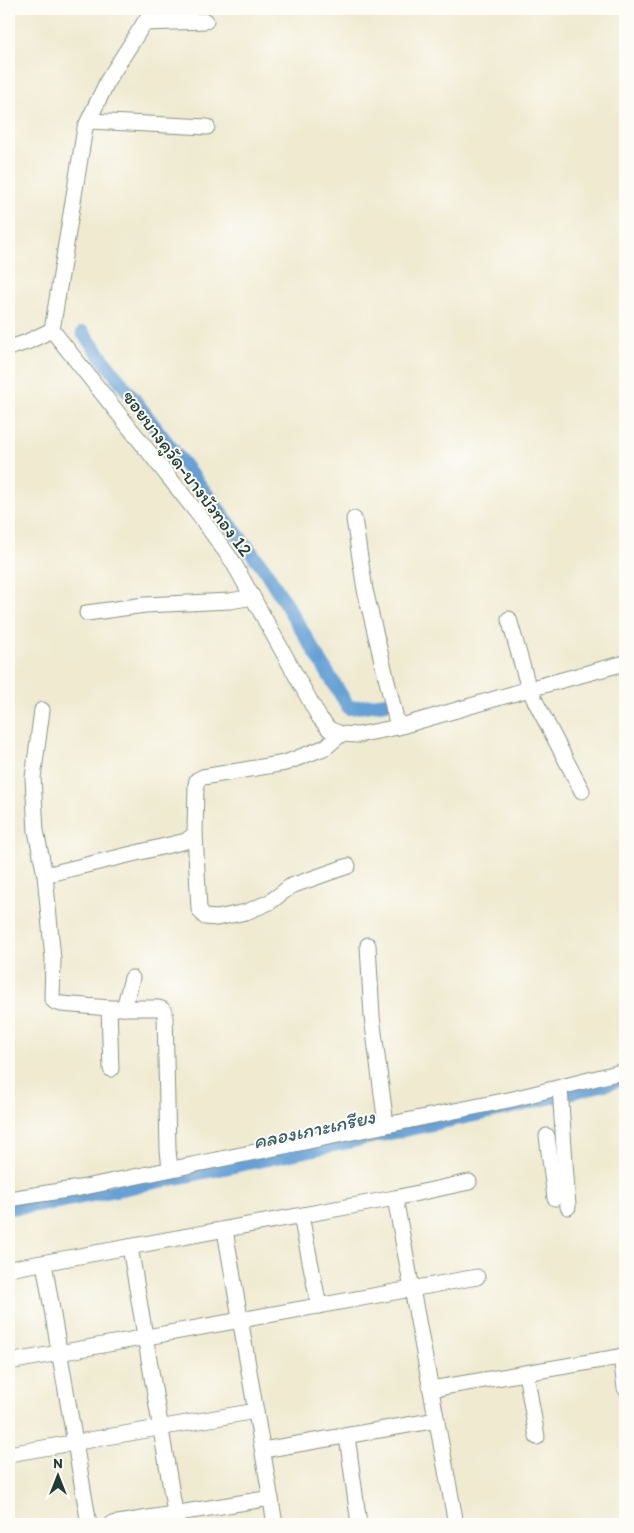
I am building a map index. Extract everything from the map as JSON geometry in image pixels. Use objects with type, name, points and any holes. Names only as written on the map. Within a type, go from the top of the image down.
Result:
[{"type":"street","points":[[9,348],[52,330],[85,128],[108,80],[153,9]]},
{"type":"street","points":[[144,23],[206,21]]},
{"type":"street","points":[[89,121],[207,127]]},
{"type":"street","name":"ซอยบางคูวัด-บางบัวทอง 12","points":[[52,330],[202,519],[233,562],[319,717],[329,730],[341,734]]},
{"type":"street","points":[[354,519],[365,590],[398,727]]},
{"type":"street","points":[[87,613],[145,605],[230,601],[253,597]]},
{"type":"street","points":[[509,620],[528,689],[582,791]]},
{"type":"street","points":[[348,866],[291,886],[270,902],[246,912],[217,918],[205,918],[199,909],[195,834],[196,785],[198,780],[203,777],[285,762],[326,747],[341,734],[358,735],[398,727],[625,663]]},
{"type":"street","points":[[42,710],[33,778],[36,831],[45,874],[53,959],[52,999],[62,1004],[162,1009],[165,1013],[170,1169]]},
{"type":"street","points":[[45,874],[186,841],[195,834]]},
{"type":"street","points":[[368,945],[372,1016],[386,1125]]},
{"type":"street","points":[[111,1069],[116,1008],[132,978]]},
{"type":"street","points":[[9,1199],[80,1188],[513,1099],[560,1094],[625,1071]]},
{"type":"street","points":[[560,1094],[568,1207]]},
{"type":"street","points":[[555,1198],[540,1136],[563,1134]]},
{"type":"street","points":[[9,1269],[302,1216],[469,1182]]},
{"type":"street","points":[[395,1198],[456,1524]]},
{"type":"street","points":[[302,1216],[319,1306]]},
{"type":"street","points":[[225,1230],[276,1524]]},
{"type":"street","points":[[130,1247],[176,1519]]},
{"type":"street","points":[[44,1263],[88,1524]]},
{"type":"street","points":[[9,1362],[477,1277]]},
{"type":"street","points":[[431,1389],[623,1356],[625,1388]]},
{"type":"street","points":[[526,1373],[537,1437]]},
{"type":"street","points":[[9,1454],[256,1411]]},
{"type":"street","points":[[263,1450],[437,1420]]},
{"type":"street","points":[[347,1436],[359,1524]]},
{"type":"street","points":[[112,1524],[176,1519],[271,1498]]},
{"type":"waterway","points":[[83,333],[265,570],[349,708],[386,703]]},
{"type":"waterway","name":"คลองเกาะเกรียง","points":[[9,1208],[53,1203],[220,1169],[508,1108],[625,1079]]}]
